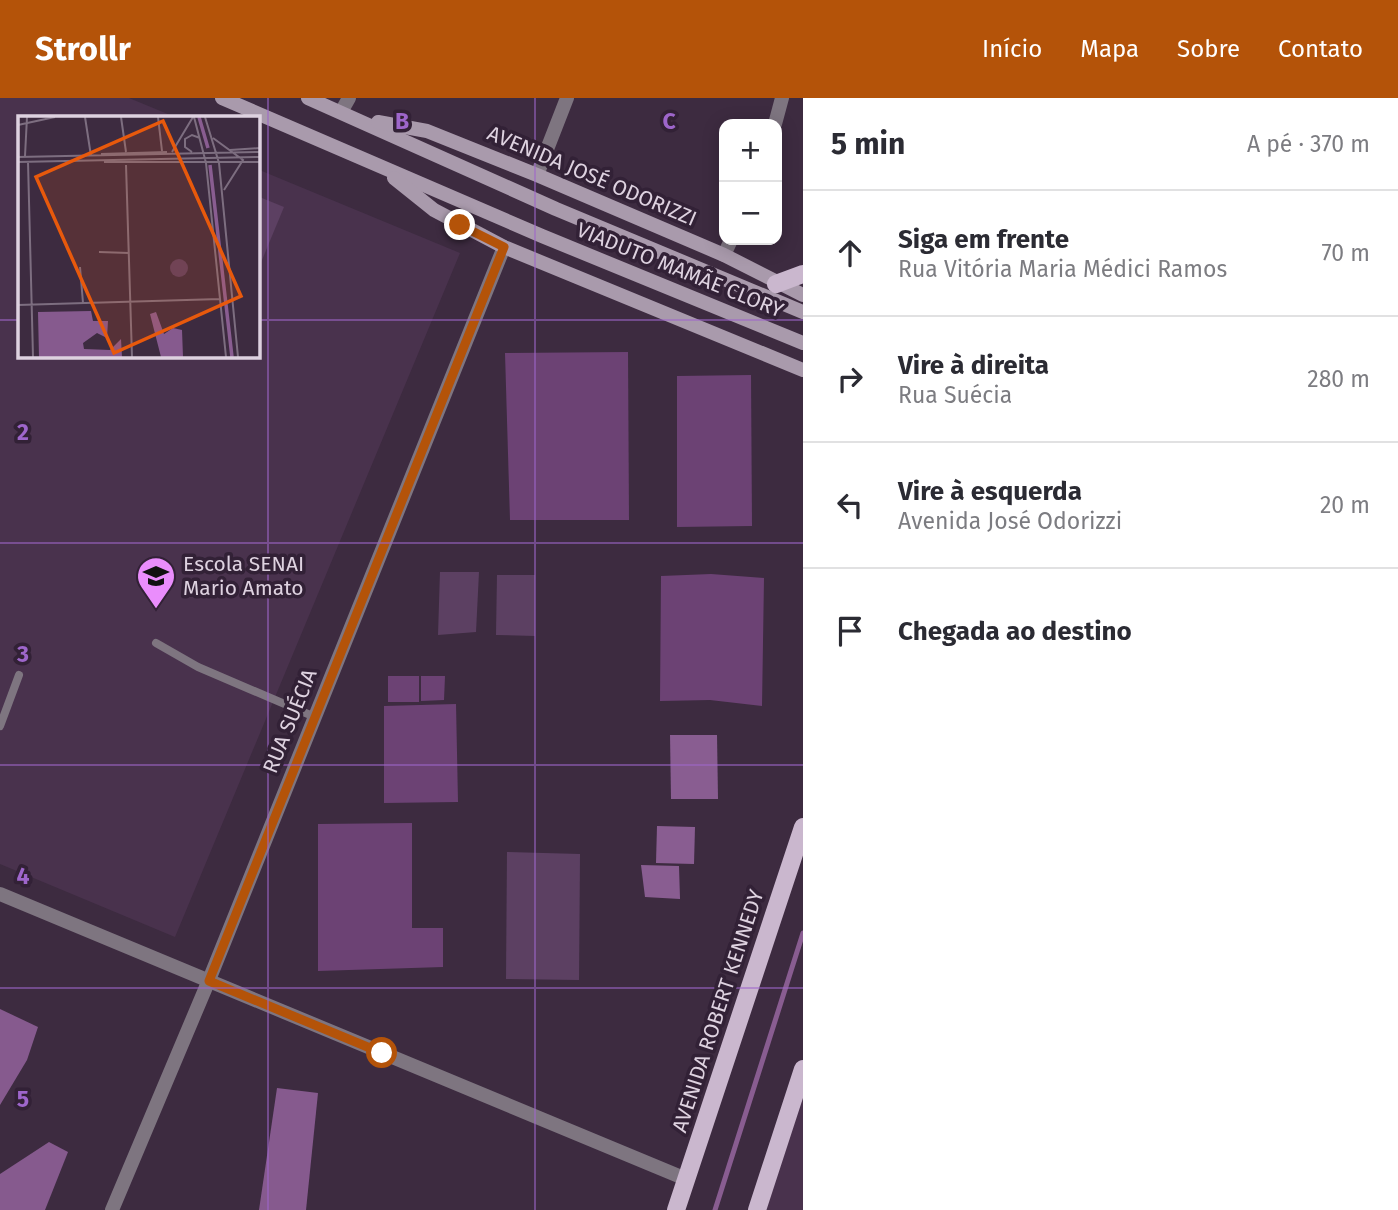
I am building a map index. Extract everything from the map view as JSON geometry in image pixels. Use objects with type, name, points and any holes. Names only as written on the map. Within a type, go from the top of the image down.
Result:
[{"type":"main road","points":[[222,98],[378,166],[434,210],[504,247],[803,370]]},
{"type":"main road","name":"AVENIDA JOSÉ ODORIZZI","points":[[308,98],[556,209]]},
{"type":"main road","name":"AVENIDA JOSÉ ODORIZZI","points":[[356,119],[427,131],[724,255],[776,284],[803,295]]},
{"type":"main road","name":"VIADUTO MAMÃE CLORY","points":[[378,166],[803,343]]},
{"type":"main road","name":"VIADUTO MAMÃE CLORY","points":[[556,209],[803,312]]},
{"type":"main road","points":[[776,284],[803,274]]},
{"type":"main road","name":"AVENIDA ROBERT KENNEDY","points":[[676,1210],[803,827]]},
{"type":"main road","points":[[757,1210],[803,1069]]},
{"type":"street","points":[[341,112],[349,98]]},
{"type":"street","points":[[537,175],[567,98]]},
{"type":"street","points":[[776,119],[782,98]]},
{"type":"street","points":[[724,255],[729,245]]},
{"type":"street","name":"RUA SUÉCIA","points":[[112,1210],[209,981],[504,247]]},
{"type":"street","points":[[0,894],[686,1179]]},
{"type":"lane","points":[[156,643],[198,667],[315,717]]},
{"type":"lane","points":[[0,726],[19,676]]},
{"type":"shaded area","name":"Escola SENAI Mario Amato","points":[[0,98],[129,98],[173,116],[18,116],[18,357],[259,357],[259,170],[460,253],[175,937],[0,864]]},
{"type":"shaded area","points":[[259,197],[284,207],[259,267]]},
{"type":"shaded area","points":[[440,572],[479,572],[476,632],[438,635]]},
{"type":"shaded area","points":[[497,575],[535,575],[535,636],[496,635]]},
{"type":"shaded area","points":[[670,735],[717,735],[718,799],[671,799]]},
{"type":"shaded area","points":[[657,826],[695,827],[694,864],[656,863]]},
{"type":"shaded area","points":[[507,852],[580,854],[579,980],[506,979]]},
{"type":"shaded area","points":[[641,865],[679,866],[680,899],[645,897]]},
{"type":"shaded area","points":[[0,1009],[38,1027],[27,1060],[0,1105]]},
{"type":"shaded area","points":[[277,1088],[318,1093],[306,1210],[259,1210]]},
{"type":"shaded area","points":[[803,1098],[803,1210],[766,1210]]},
{"type":"shaded area","points":[[49,1142],[68,1152],[45,1210],[0,1210],[0,1174]]},
{"type":"building","points":[[628,352],[629,520],[510,520],[505,353]]},
{"type":"building","points":[[751,375],[752,526],[677,527],[677,376]]},
{"type":"building","points":[[711,574],[764,578],[762,706],[710,700],[660,701],[661,576]]},
{"type":"building","points":[[388,676],[419,676],[419,702],[388,702]]},
{"type":"building","points":[[421,676],[445,676],[444,700],[421,701]]},
{"type":"building","points":[[456,704],[458,802],[384,803],[384,706]]},
{"type":"building","points":[[412,823],[412,928],[443,928],[443,967],[318,971],[318,824]]},
{"type":"waterway","points":[[715,1210],[803,933]]},
{"type":"place","name":"Escola SENAI Mario Amato","points":[[156,610]]},
{"type":"route","points":[[382,1053],[209,981],[504,247],[460,225]]}]
